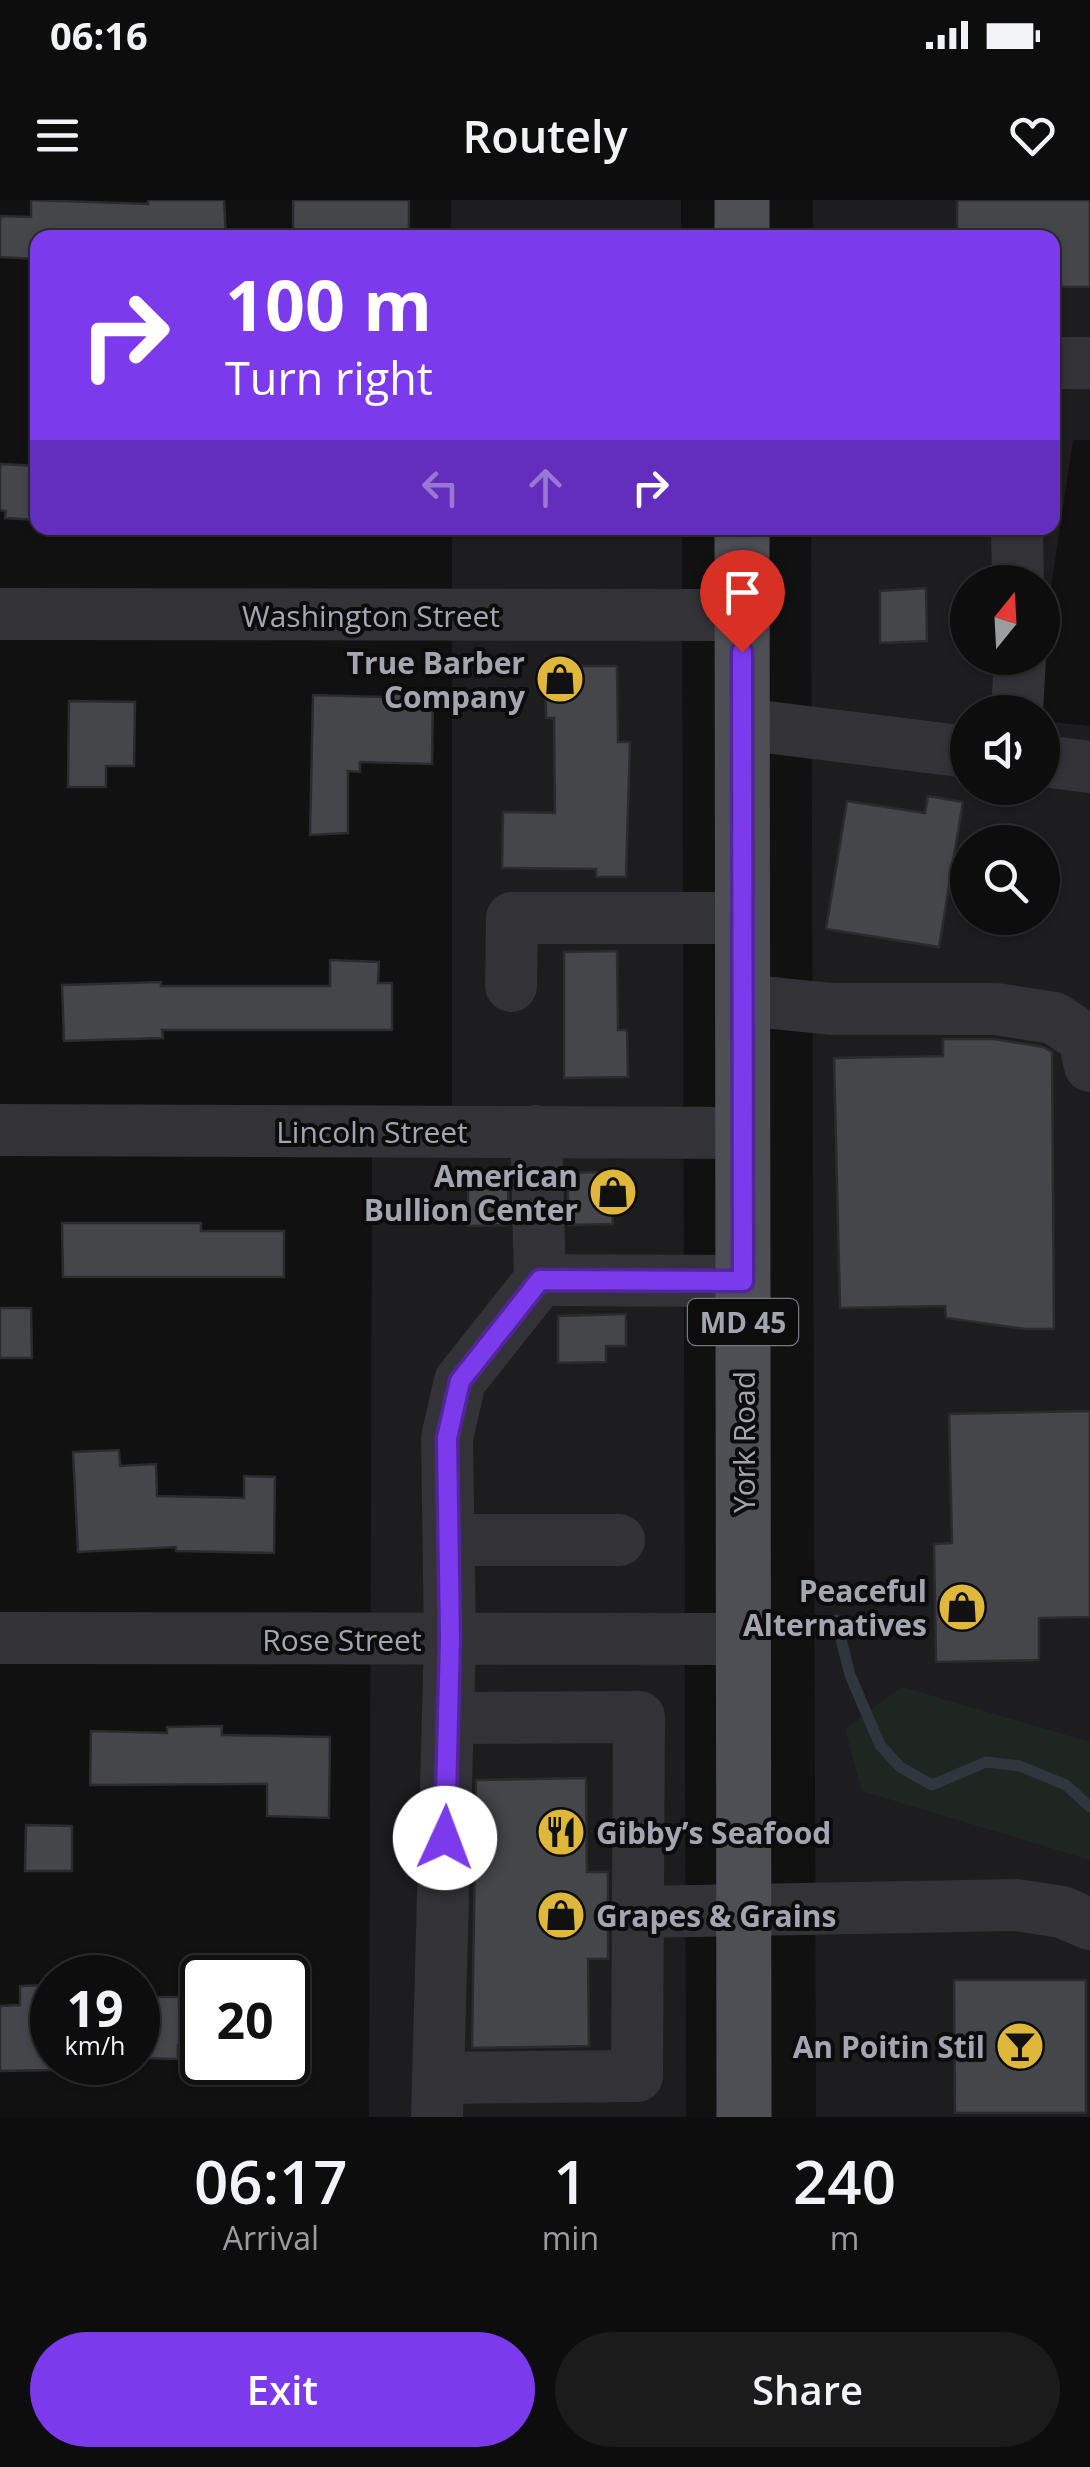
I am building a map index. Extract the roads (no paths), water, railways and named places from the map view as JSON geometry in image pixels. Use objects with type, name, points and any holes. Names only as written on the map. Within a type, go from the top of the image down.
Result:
[{"type":"main road","points":[[742,200],[742,230]]},
{"type":"main road","name":"York Road","points":[[742,535],[744,2117]]},
{"type":"street","points":[[1060,363],[1090,364]]},
{"type":"street","points":[[1016,535],[1017,565]]},
{"type":"street","name":"Washington Street","points":[[0,614],[742,615]]},
{"type":"street","points":[[742,724],[950,750]]},
{"type":"street","points":[[1060,763],[1090,767]]},
{"type":"street","points":[[511,986],[512,918],[743,918]]},
{"type":"street","points":[[743,1000],[832,1008],[996,1008],[1054,1018],[1084,1038],[1090,1066]]},
{"type":"street","name":"Lincoln Street","points":[[0,1130],[743,1132]]},
{"type":"street","points":[[448,1718],[639,1718],[637,2076],[437,2098],[450,1639],[447,1438],[460,1381],[540,1280],[536,1132]]},
{"type":"street","points":[[540,1280],[743,1281]]},
{"type":"street","points":[[449,1540],[619,1540]]},
{"type":"street","name":"Rose Street","points":[[0,1638],[744,1640]]},
{"type":"street","points":[[638,1912],[1016,1905],[1062,1912],[1090,1924]]},
{"type":"waterway","points":[[836,1620],[850,1675],[880,1745],[900,1767],[932,1785],[986,1762],[1020,1766],[1066,1785],[1090,1807]]},
{"type":"place","name":"True Barber Company","points":[[560,679]]},
{"type":"place","name":"American Bullion Center","points":[[613,1192]]},
{"type":"place","name":"Peaceful Alternatives","points":[[962,1607]]},
{"type":"place","name":"Gibby’s Seafood","points":[[561,1832]]},
{"type":"place","name":"Grapes & Grains","points":[[561,1915]]},
{"type":"place","name":"An Poitin Stil","points":[[1020,2046]]}]
